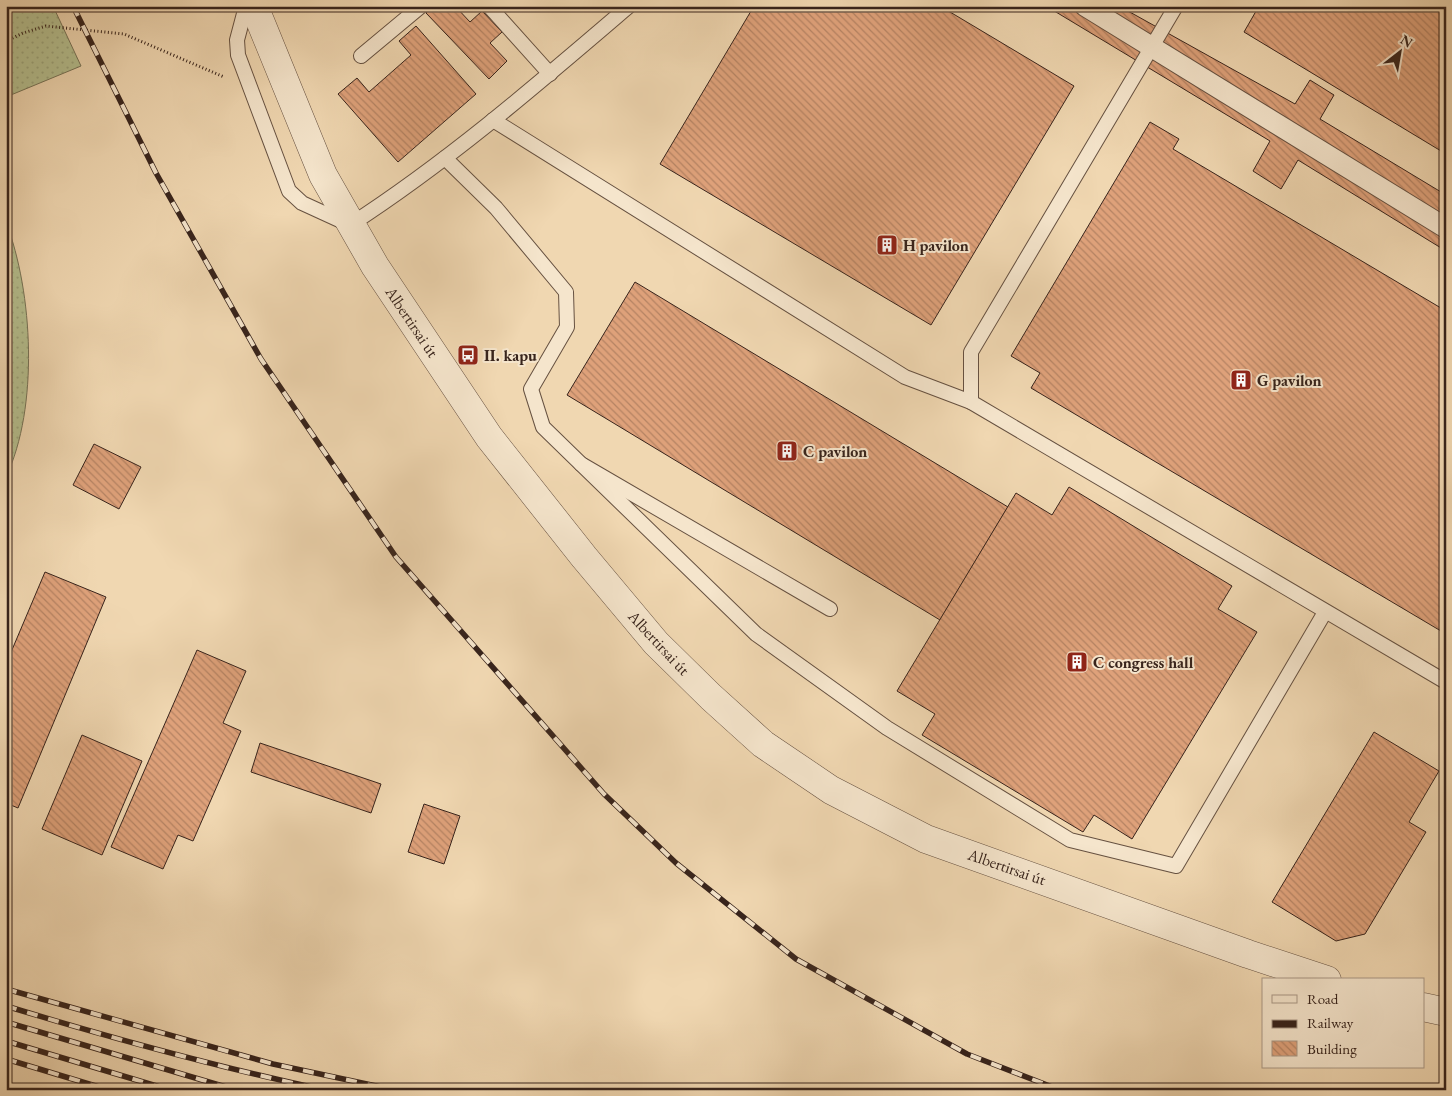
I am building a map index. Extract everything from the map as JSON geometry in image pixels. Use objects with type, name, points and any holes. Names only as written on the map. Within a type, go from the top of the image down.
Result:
[{"type":"street","name":"Albertirsai út","points":[[254,6],[323,175],[350,225],[489,437],[578,550],[656,643],[711,697],[764,744],[831,790],[926,839],[1248,954],[1321,978]]},
{"type":"street","points":[[1086,6],[1446,228]]},
{"type":"street","points":[[1424,1007],[1446,1012]]},
{"type":"lane","points":[[246,6],[237,40],[238,55],[289,191],[302,203],[350,225],[405,190],[550,74],[629,6]]},
{"type":"lane","points":[[361,56],[421,6]]},
{"type":"lane","points":[[490,6],[550,74]]},
{"type":"lane","points":[[971,402],[971,352],[1176,6]]},
{"type":"lane","points":[[493,120],[905,377],[971,402],[1446,682]]},
{"type":"lane","points":[[445,158],[496,208],[566,292],[567,327],[531,389],[543,426],[756,634],[887,728],[1070,840],[1176,866],[1325,612]]},
{"type":"lane","points":[[581,464],[830,609]]},
{"type":"path","points":[[6,41],[23,32],[46,26],[83,28],[124,34],[250,88]]},
{"type":"green space","points":[[6,6],[53,6],[81,66],[6,97]]},
{"type":"green space","points":[[6,222],[15,250],[27,315],[28,384],[24,418],[17,449],[6,477]]},
{"type":"building","points":[[433,6],[455,6],[470,22],[482,11],[502,32],[490,43],[507,61],[489,79],[426,13]]},
{"type":"building","name":"H pavilon","points":[[754,6],[940,6],[1074,86],[931,325],[660,164]]},
{"type":"building","points":[[1046,6],[1119,6],[1295,104],[1310,80],[1334,95],[1320,119],[1446,195],[1446,251],[1298,160],[1281,189],[1253,171],[1270,141]]},
{"type":"building","points":[[1259,6],[1446,6],[1446,154],[1244,32]]},
{"type":"building","points":[[416,26],[476,94],[398,162],[338,94],[357,78],[369,92],[411,55],[399,41]]},
{"type":"building","name":"G pavilon","points":[[1150,122],[1179,139],[1173,149],[1446,311],[1446,634],[1031,388],[1040,373],[1011,356]]},
{"type":"building","name":"C pavilon","points":[[635,282],[1008,507],[940,620],[567,395]]},
{"type":"building","points":[[94,444],[141,467],[119,509],[73,485]]},
{"type":"building","name":"C congress hall","points":[[1069,487],[1232,586],[1218,609],[1257,632],[1132,839],[1094,815],[1083,832],[922,735],[935,714],[897,691],[1016,493],[1052,515]]},
{"type":"building","points":[[45,572],[106,597],[18,808],[6,803],[6,664]]},
{"type":"building","points":[[197,650],[246,671],[223,723],[241,731],[193,841],[178,835],[163,869],[111,847]]},
{"type":"building","points":[[1374,732],[1439,771],[1409,822],[1426,832],[1365,934],[1336,941],[1272,902]]},
{"type":"building","points":[[82,735],[142,761],[102,855],[42,829]]},
{"type":"building","points":[[260,743],[381,784],[371,813],[251,772]]},
{"type":"building","points":[[424,804],[460,816],[444,864],[408,852]]},
{"type":"railway","points":[[73,6],[156,173],[261,359],[396,557],[604,794],[676,863],[796,959],[967,1054],[1060,1090]]},
{"type":"railway","points":[[6,989],[273,1064],[395,1090]]},
{"type":"railway","points":[[6,1006],[164,1051],[244,1072],[325,1090]]},
{"type":"railway","points":[[6,1022],[236,1090]]},
{"type":"railway","points":[[6,1041],[170,1090]]},
{"type":"railway","points":[[6,1059],[109,1090]]},
{"type":"place","name":"H pavilon","points":[[887,245]]},
{"type":"place","name":"II. kapu","points":[[468,355]]},
{"type":"place","name":"G pavilon","points":[[1241,380]]},
{"type":"place","name":"C pavilon","points":[[787,451]]},
{"type":"place","name":"C congress hall","points":[[1077,662]]}]
